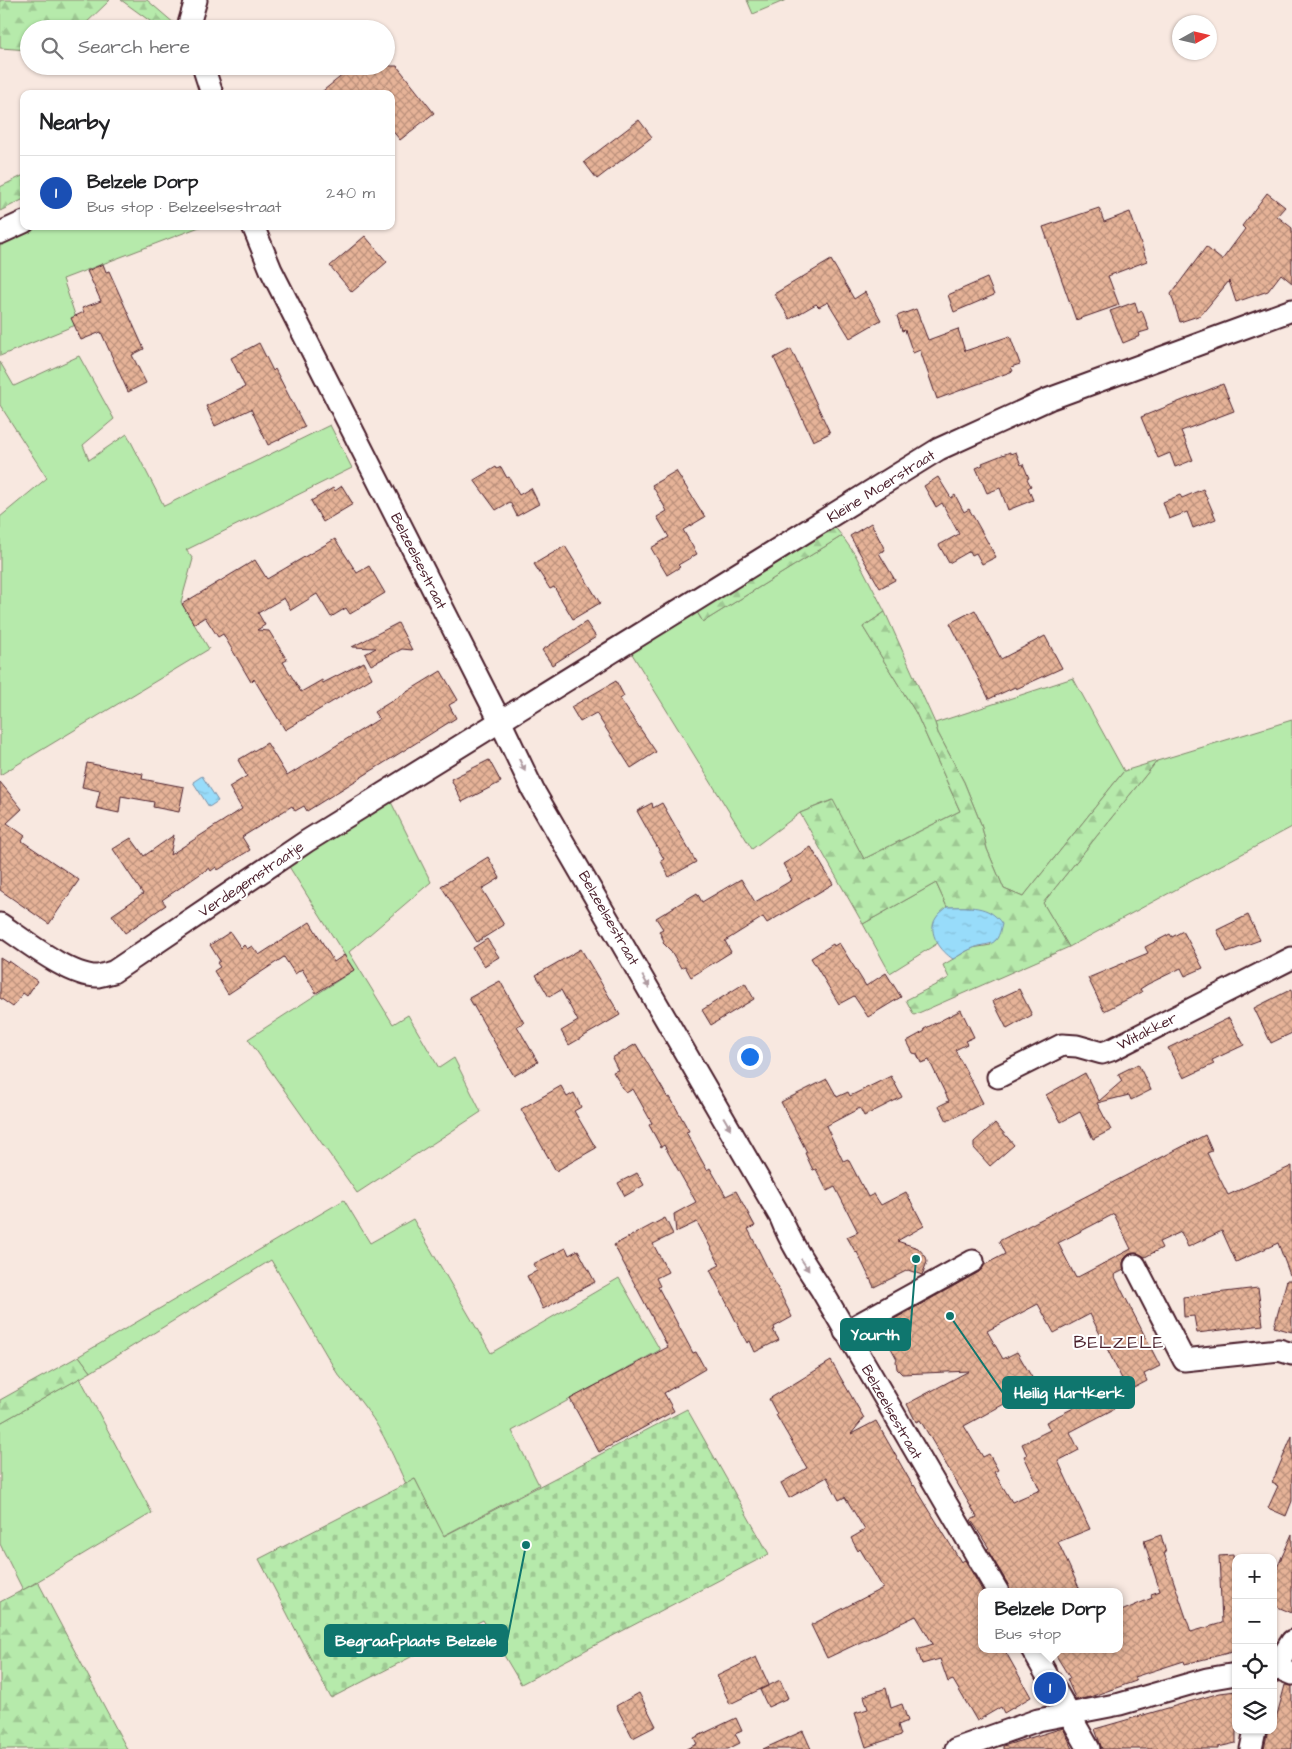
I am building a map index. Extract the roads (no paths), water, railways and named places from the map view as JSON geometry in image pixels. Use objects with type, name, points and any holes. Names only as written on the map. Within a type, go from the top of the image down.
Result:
[{"type":"street","points":[[190,20],[196,0]]},
{"type":"street","points":[[206,75],[211,90]]},
{"type":"street","points":[[0,233],[20,224]]},
{"type":"street","name":"Belzeelsestraat","points":[[255,230],[271,270],[500,721],[533,790],[776,1209],[801,1259],[996,1588]]},
{"type":"street","name":"Kleine Moerstraat","points":[[500,721],[940,449],[1049,399],[1292,310]]},
{"type":"street","name":"Verdegemstraatje","points":[[0,924],[72,970],[98,976],[113,972],[307,841],[500,721]]},
{"type":"street","name":"Witakker","points":[[998,1077],[1062,1045],[1078,1046],[1102,1053],[1111,1050],[1292,958]]},
{"type":"street","points":[[845,1332],[973,1261]]},
{"type":"street","points":[[1135,1265],[1184,1360],[1279,1350],[1292,1354]]},
{"type":"street","points":[[1278,1670],[1292,1641]]},
{"type":"street","points":[[1034,1653],[1089,1749]]},
{"type":"street","points":[[956,1749],[1038,1720],[1120,1704],[1208,1679],[1232,1675]]},
{"type":"street","points":[[1251,1749],[1254,1734]]},
{"type":"water","points":[[202,776],[218,801],[209,807],[193,782]]},
{"type":"water","points":[[947,907],[978,908],[991,913],[1002,924],[997,938],[991,943],[978,946],[953,959],[940,947],[933,930],[933,924],[937,917]]},
{"type":"place","name":"Yourth","points":[[916,1259]]},
{"type":"place","name":"Heilig Hartkerk","points":[[950,1316]]},
{"type":"place","name":"Begraafplaats Belzele","points":[[526,1545]]},
{"type":"place","name":"Belzele Dorp","points":[[1050,1688]]},
{"type":"district","name":"BELZELE","points":[[1119,1342]]}]
